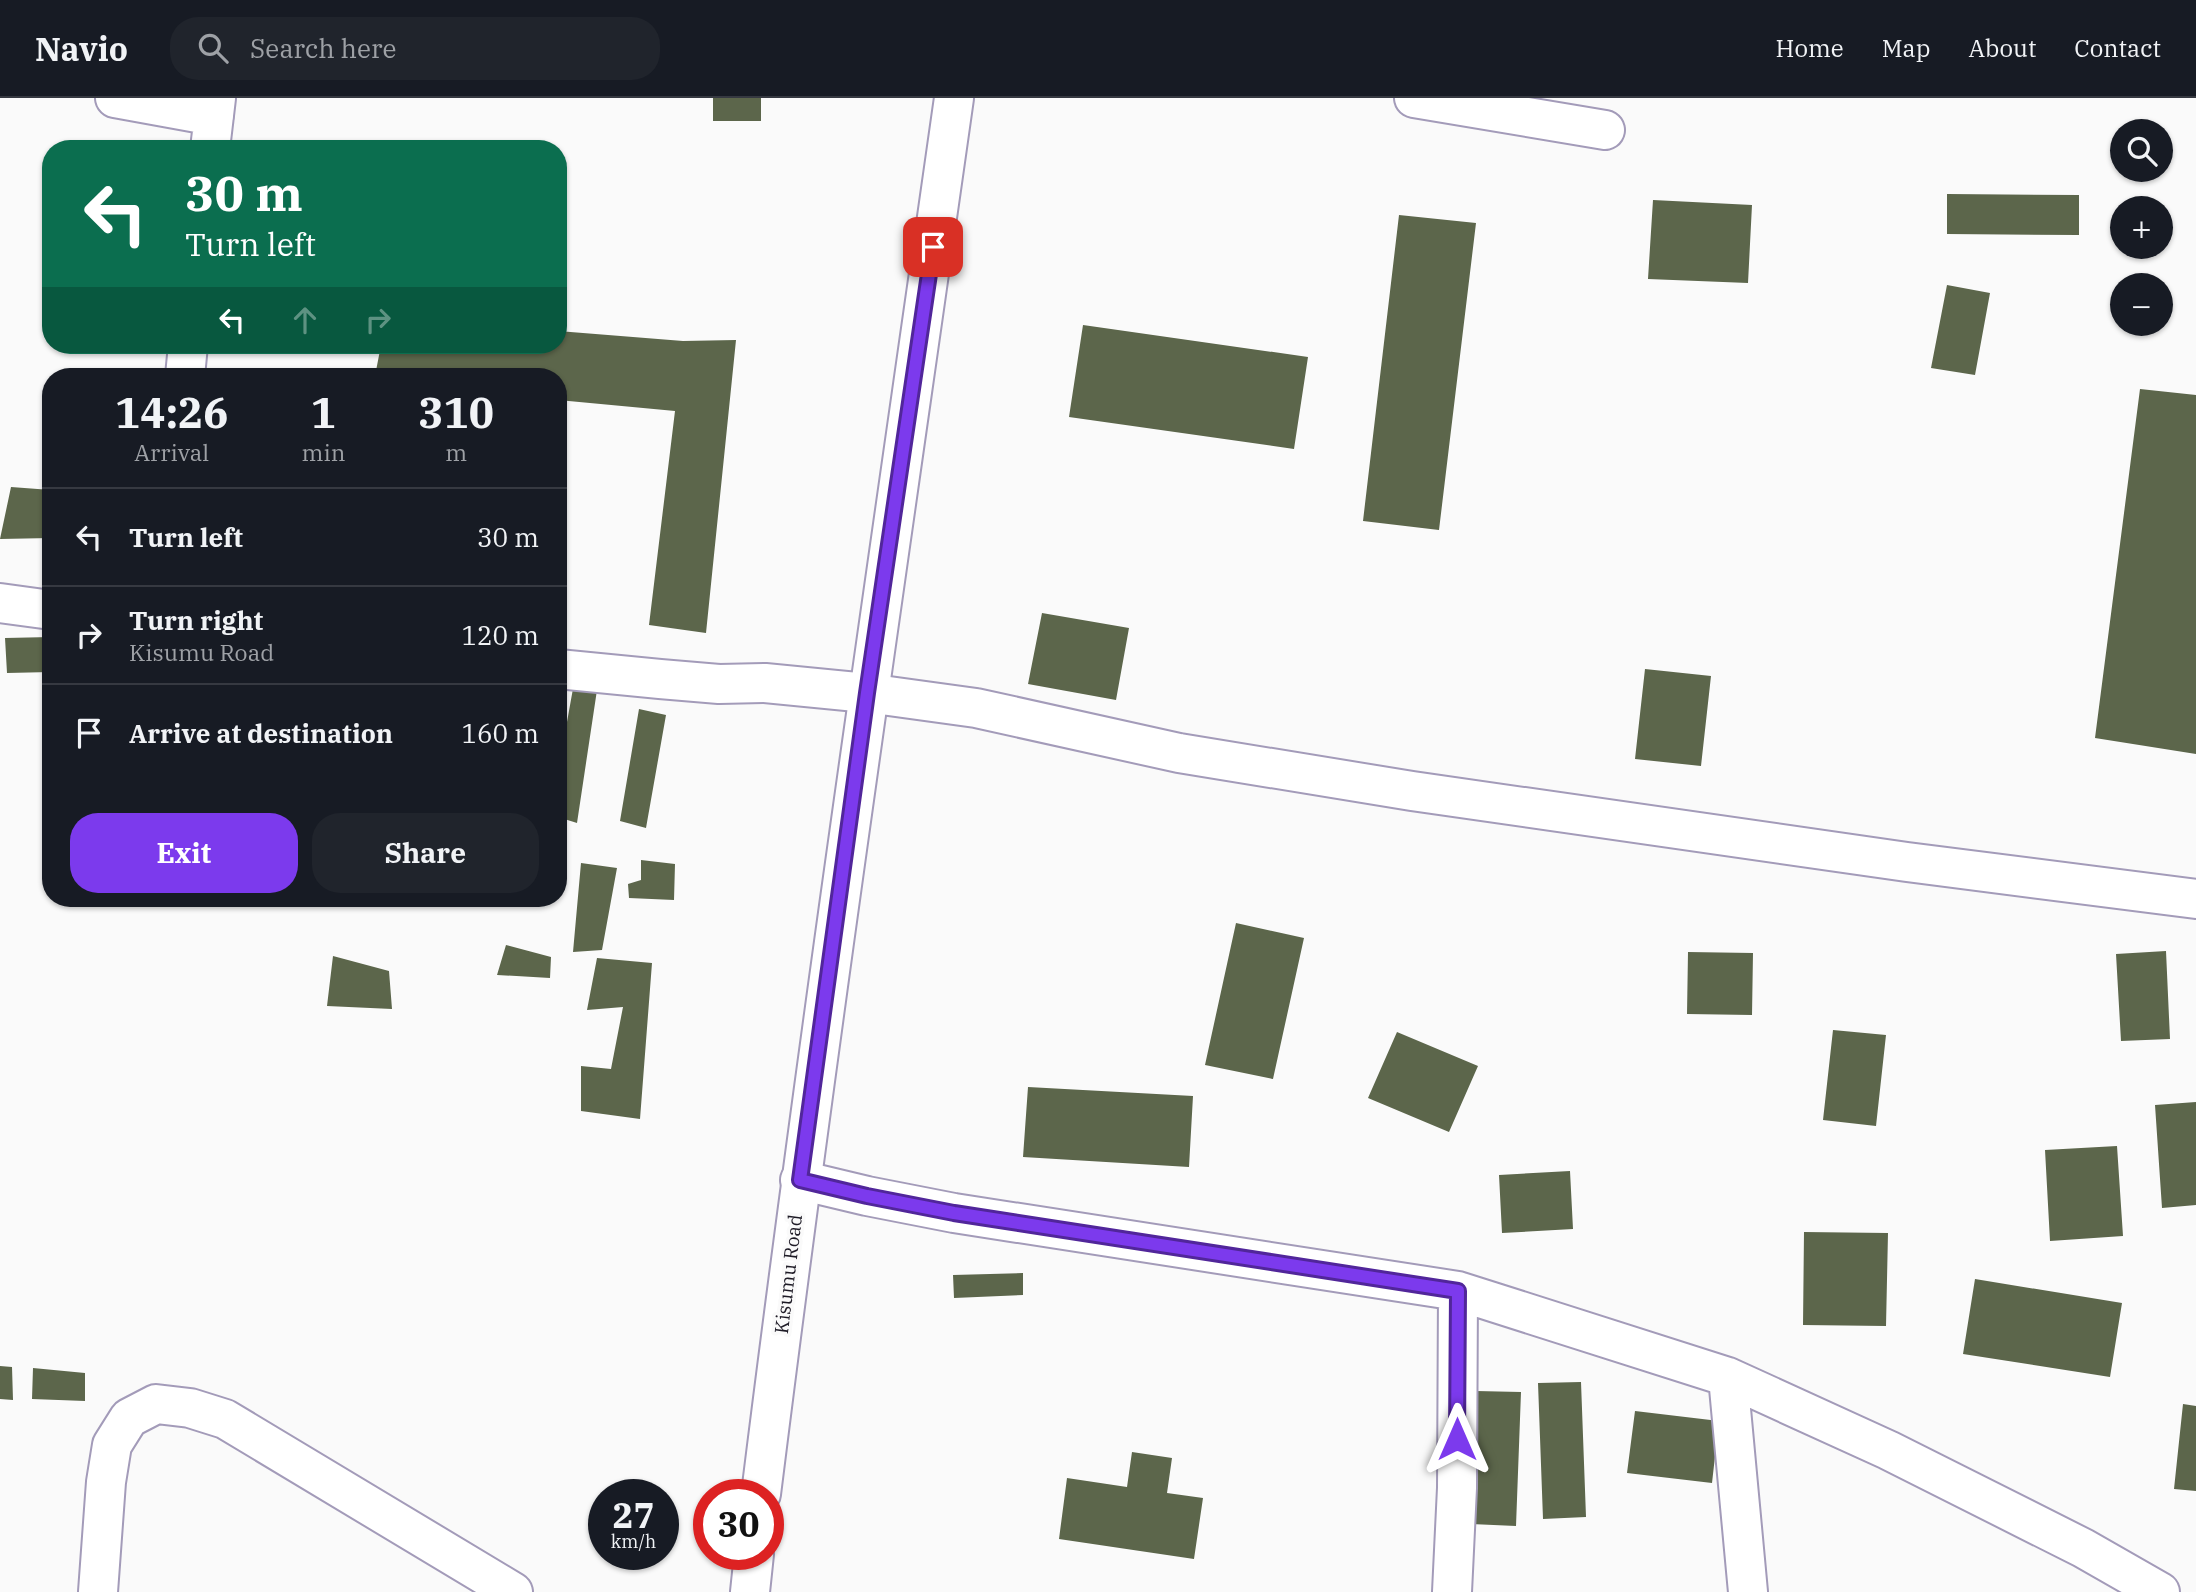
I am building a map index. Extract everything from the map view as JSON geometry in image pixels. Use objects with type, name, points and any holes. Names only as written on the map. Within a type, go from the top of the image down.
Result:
[{"type":"main road","points":[[116,98],[214,121]]},
{"type":"main road","name":"Kisumu Road","points":[[763,1479],[800,1180],[867,693],[954,98]]},
{"type":"main road","points":[[1414,98],[1605,130]]},
{"type":"main road","points":[[0,603],[42,609]]},
{"type":"main road","points":[[567,670],[719,684],[765,683],[976,708],[1179,753],[1412,791],[1907,862],[2196,899]]},
{"type":"main road","points":[[800,1180],[954,1213],[1458,1291],[1728,1377],[1912,1462],[2084,1548],[2161,1592]]},
{"type":"main road","points":[[1452,1592],[1457,1488],[1458,1291]]},
{"type":"main road","points":[[1728,1377],[1748,1592]]},
{"type":"main road","points":[[98,1592],[106,1482],[112,1445],[129,1418],[156,1404],[190,1408],[225,1419],[513,1592]]},
{"type":"main road","points":[[750,1592],[752,1570]]},
{"type":"building","points":[[713,98],[761,98],[761,121],[713,121]]},
{"type":"building","points":[[1947,194],[2079,195],[2079,235],[1947,234]]},
{"type":"building","points":[[1653,200],[1752,205],[1748,283],[1648,279]]},
{"type":"building","points":[[1399,215],[1476,223],[1439,530],[1363,521]]},
{"type":"building","points":[[1947,285],[1990,293],[1975,375],[1931,368]]},
{"type":"building","points":[[1083,325],[1308,357],[1294,449],[1069,417]]},
{"type":"building","points":[[567,332],[683,341],[736,340],[706,633],[649,625],[675,411],[567,401],[567,368],[377,368],[379,354],[567,354]]},
{"type":"building","points":[[2140,389],[2196,395],[2196,754],[2095,738]]},
{"type":"building","points":[[11,487],[42,489],[42,538],[0,539]]},
{"type":"building","points":[[1042,613],[1129,628],[1116,700],[1028,684]]},
{"type":"building","points":[[42,637],[42,672],[7,673],[5,638]]},
{"type":"building","points":[[1645,669],[1711,676],[1701,766],[1635,759]]},
{"type":"building","points":[[574,683],[597,690],[577,823],[567,820],[567,722]]},
{"type":"building","points":[[639,709],[666,715],[646,828],[620,821]]},
{"type":"building","points":[[641,860],[675,864],[674,900],[629,898],[628,884],[641,880]]},
{"type":"building","points":[[581,863],[617,868],[602,950],[573,952]]},
{"type":"building","points":[[1236,923],[1304,938],[1273,1079],[1205,1065]]},
{"type":"building","points":[[506,945],[551,957],[550,978],[497,975]]},
{"type":"building","points":[[2166,951],[2170,1039],[2121,1041],[2116,954]]},
{"type":"building","points":[[1688,952],[1753,953],[1752,1015],[1687,1014]]},
{"type":"building","points":[[333,956],[389,971],[392,1009],[327,1006]]},
{"type":"building","points":[[597,958],[652,963],[640,1119],[581,1111],[581,1066],[611,1069],[623,1007],[587,1010]]},
{"type":"building","points":[[1833,1030],[1886,1035],[1876,1126],[1823,1120]]},
{"type":"building","points":[[1397,1032],[1478,1066],[1449,1132],[1368,1098]]},
{"type":"building","points":[[1028,1087],[1193,1096],[1189,1167],[1023,1157]]},
{"type":"building","points":[[2196,1102],[2196,1205],[2162,1208],[2155,1105]]},
{"type":"building","points":[[2117,1146],[2123,1236],[2050,1241],[2045,1150]]},
{"type":"building","points":[[1570,1171],[1573,1229],[1502,1233],[1499,1175]]},
{"type":"building","points":[[1804,1232],[1888,1233],[1886,1326],[1803,1325]]},
{"type":"building","points":[[1023,1273],[1023,1295],[954,1298],[953,1275]]},
{"type":"building","points":[[1975,1279],[2122,1303],[2110,1377],[1963,1354]]},
{"type":"building","points":[[0,1366],[12,1367],[13,1400],[0,1399]]},
{"type":"building","points":[[33,1368],[85,1373],[85,1401],[32,1399]]},
{"type":"building","points":[[1581,1382],[1586,1517],[1543,1519],[1538,1383]]},
{"type":"building","points":[[1476,1391],[1521,1392],[1516,1526],[1471,1524]]},
{"type":"building","points":[[2183,1404],[2196,1406],[2196,1491],[2174,1489]]},
{"type":"building","points":[[1635,1411],[1719,1421],[1712,1483],[1627,1473]]},
{"type":"building","points":[[1132,1452],[1172,1458],[1167,1493],[1203,1498],[1194,1559],[1059,1539],[1067,1478],[1127,1487]]},
{"type":"route","points":[[933,247],[867,693],[800,1180],[954,1213],[1458,1291],[1457,1439]]}]
